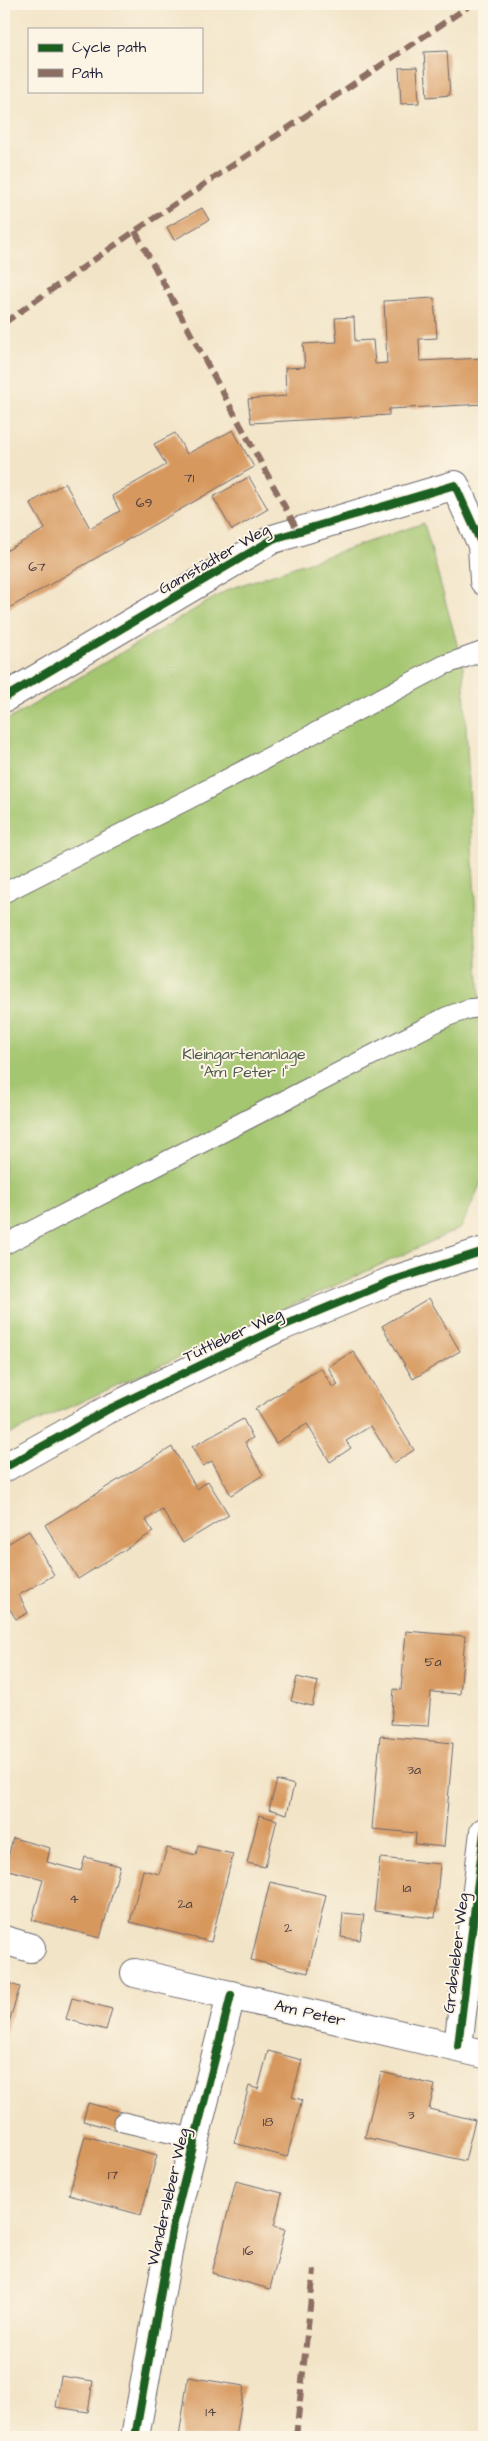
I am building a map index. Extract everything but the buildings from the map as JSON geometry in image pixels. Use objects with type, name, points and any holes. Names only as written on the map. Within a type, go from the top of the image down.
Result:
[{"type":"street","name":"Gamstädter Weg","points":[[4,698],[273,539],[456,484],[482,545],[484,581]]},
{"type":"street","name":"Tüttleber Weg","points":[[4,1468],[107,1410],[280,1327],[392,1281],[484,1251]]},
{"type":"street","name":"Grabsleber Weg","points":[[458,2046],[484,1832]]},
{"type":"street","points":[[4,1940],[31,1948]]},
{"type":"street","name":"Am Peter","points":[[135,1973],[458,2046],[484,2054]]},
{"type":"street","name":"Wandersleber Weg","points":[[135,2437],[172,2230],[231,1995]]},
{"type":"lane","points":[[4,893],[189,799],[444,664],[484,651]]},
{"type":"lane","points":[[4,1245],[446,1017],[468,1009],[484,1007]]},
{"type":"lane","points":[[123,2122],[195,2139]]},
{"type":"green space","name":"Kleingartenanlage \"Am Peter 1\"","points":[[424,523],[463,666],[484,1078],[484,1176],[461,1228],[4,1437],[4,722],[229,589]]},
{"type":"marked path","points":[[4,323],[135,231],[472,4]]},
{"type":"marked path","points":[[135,231],[298,531]]},
{"type":"marked path","points":[[296,2437],[314,2270]]},
{"type":"cycle path","points":[[4,698],[273,539],[455,485],[482,545],[484,581]]},
{"type":"cycle path","points":[[4,1468],[107,1410],[280,1327],[391,1281],[484,1251]]},
{"type":"cycle path","points":[[458,2046],[484,1832]]},
{"type":"cycle path","points":[[135,2437],[172,2230],[231,1995]]}]
